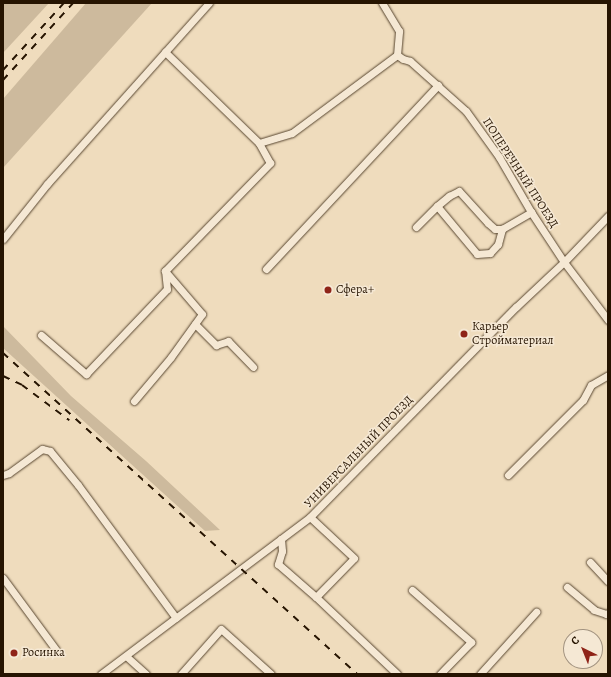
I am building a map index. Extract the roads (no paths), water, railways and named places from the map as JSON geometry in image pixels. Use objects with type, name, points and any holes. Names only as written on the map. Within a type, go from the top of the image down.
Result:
[{"type":"street","points":[[3,239],[47,184],[208,3]]},
{"type":"street","points":[[259,142],[292,132],[397,55],[399,31],[382,3]]},
{"type":"street","points":[[165,52],[259,142],[270,162],[165,271]]},
{"type":"street","name":"ПОПЕРЕЧНЫЙ ПРОЕЗД","points":[[397,55],[410,61],[466,111],[499,157],[531,212],[564,262],[608,320]]},
{"type":"street","points":[[266,269],[438,85]]},
{"type":"street","points":[[416,227],[437,206],[449,196],[459,191],[488,224],[495,229],[502,229],[531,212]]},
{"type":"street","points":[[437,206],[477,254],[490,253],[498,244],[502,229]]},
{"type":"street","name":"УНИВЕРСАЛЬНЫЙ ПРОЕЗД","points":[[101,674],[310,517],[516,307],[564,262],[608,216]]},
{"type":"street","points":[[134,401],[171,357],[202,314],[165,271]]},
{"type":"street","points":[[41,335],[86,374],[167,289],[165,271]]},
{"type":"street","points":[[195,324],[216,345],[228,341],[253,367]]},
{"type":"street","points":[[508,475],[583,400],[591,385],[608,375]]},
{"type":"street","points":[[3,476],[42,449],[50,452],[78,485],[176,618]]},
{"type":"street","points":[[310,517],[354,558],[316,597]]},
{"type":"street","points":[[281,539],[282,552],[278,564],[316,597],[397,674]]},
{"type":"street","points":[[590,562],[608,581]]},
{"type":"street","points":[[3,578],[56,650]]},
{"type":"street","points":[[567,587],[594,610],[606,614],[608,613]]},
{"type":"street","points":[[412,590],[471,642],[440,674]]},
{"type":"street","points":[[480,674],[536,612]]},
{"type":"street","points":[[180,674],[221,629],[271,674]]},
{"type":"street","points":[[126,656],[146,674]]},
{"type":"railway","points":[[3,70],[64,3]]},
{"type":"railway","points":[[3,80],[73,3]]},
{"type":"railway","points":[[3,353],[357,674]]},
{"type":"railway","points":[[3,376],[22,385],[69,420]]},
{"type":"place","name":"Сфера+","points":[[328,290]]},
{"type":"place","name":"Карьер Стройматериал","points":[[464,334]]},
{"type":"place","name":"Росинка","points":[[14,653]]}]
